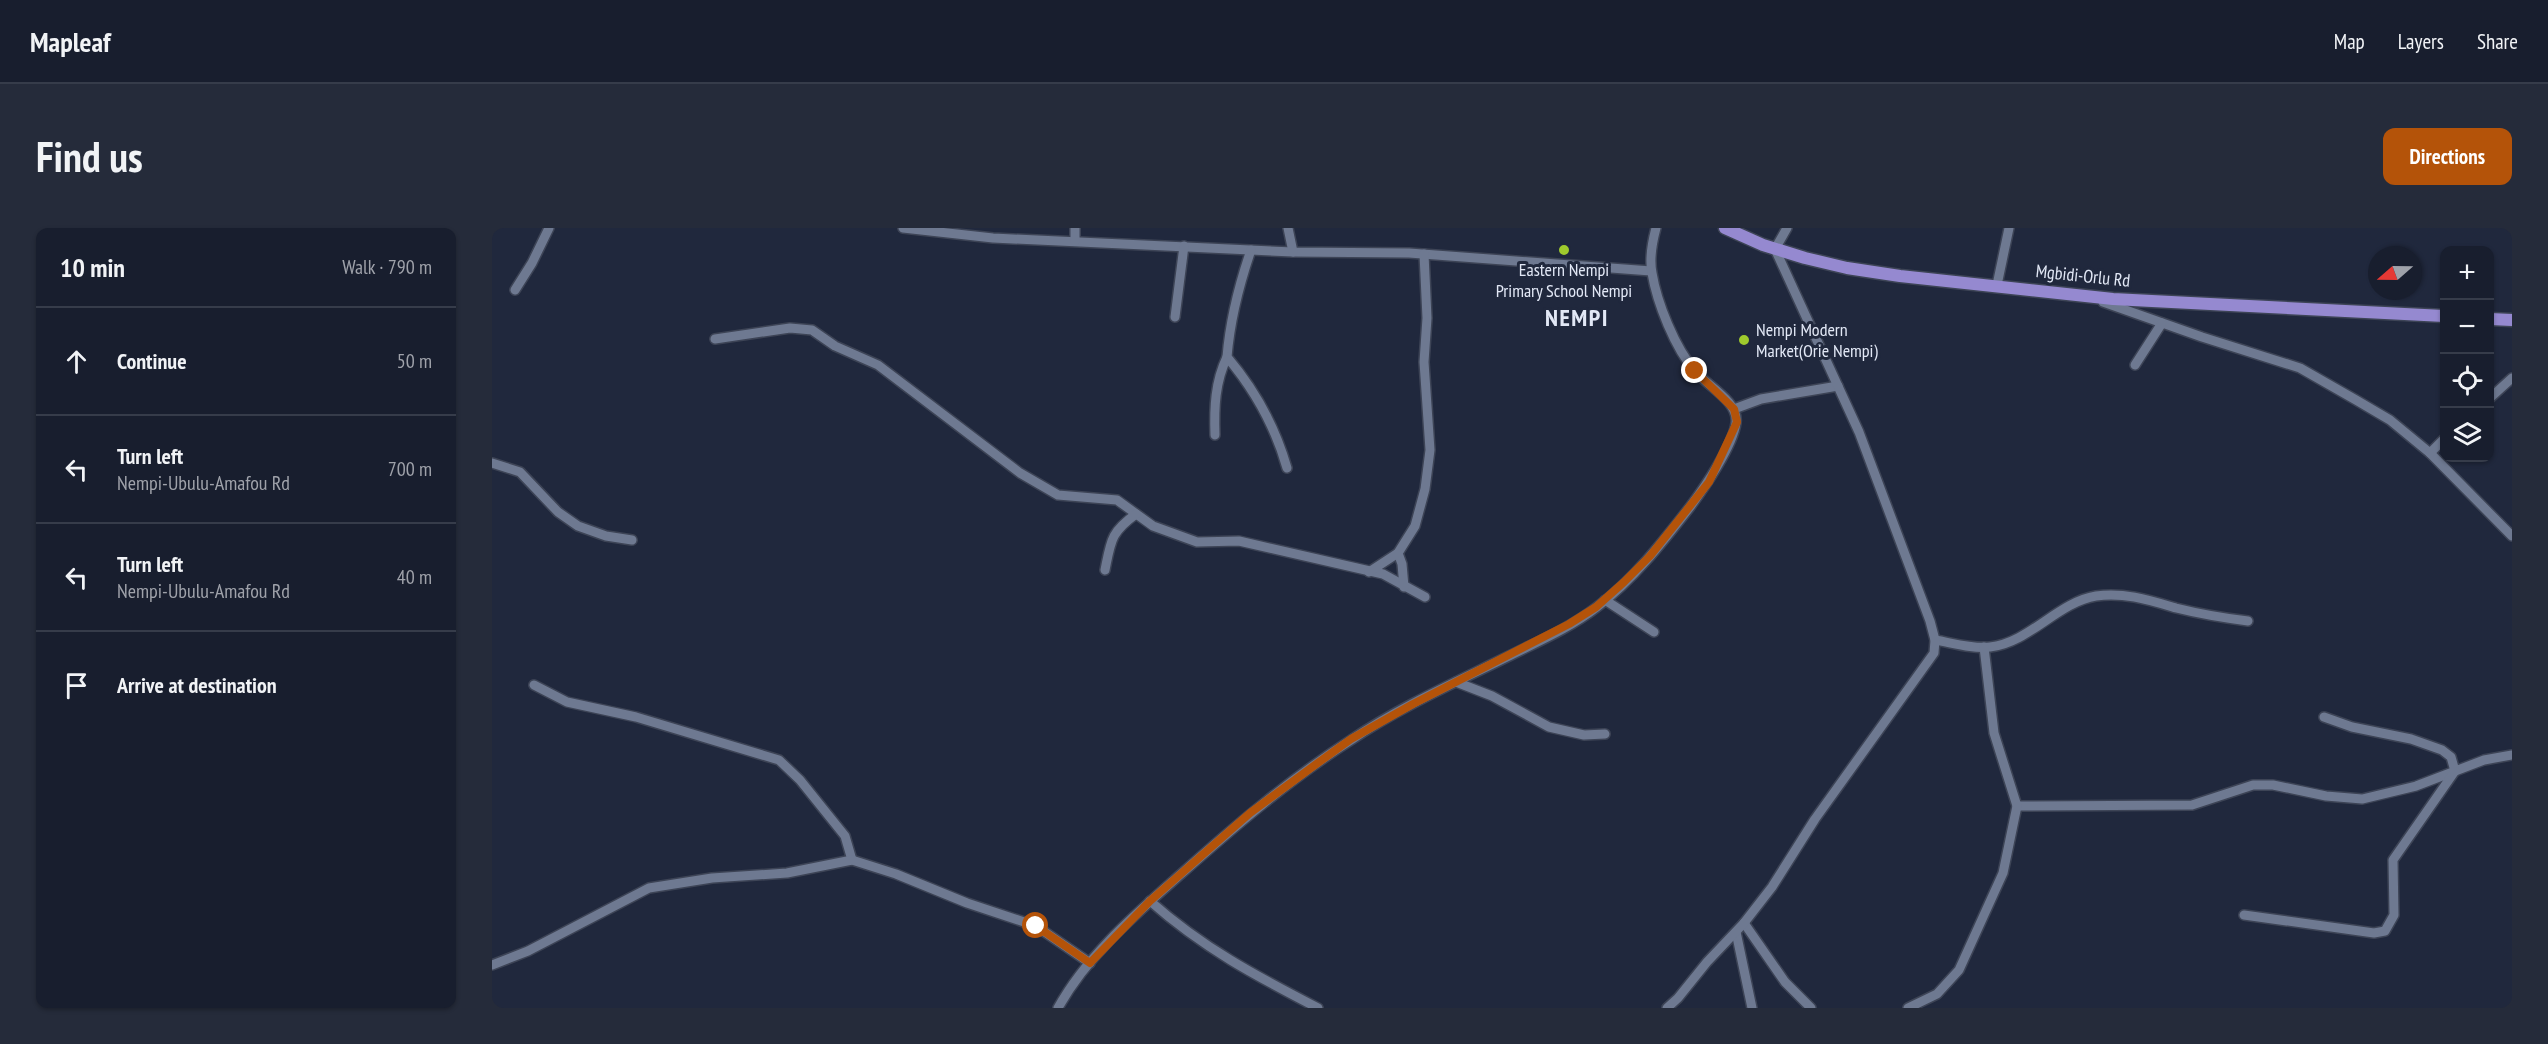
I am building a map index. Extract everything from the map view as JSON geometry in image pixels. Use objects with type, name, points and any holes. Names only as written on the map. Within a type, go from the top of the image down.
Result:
[{"type":"main road","name":"Mgbidi-Orlu Rd","points":[[1725,228],[1775,249],[1847,268],[1900,276],[2086,296],[2440,316]]},
{"type":"main road","points":[[2494,319],[2512,320]]},
{"type":"street","points":[[515,290],[532,263],[549,228]]},
{"type":"street","points":[[903,228],[1075,242],[1293,252],[1424,254],[1651,272]]},
{"type":"street","points":[[1017,228],[1018,239]]},
{"type":"street","points":[[1075,242],[1076,228]]},
{"type":"street","points":[[1288,228],[1293,252]]},
{"type":"street","points":[[1058,1008],[1090,963],[1150,901],[1250,813],[1351,739],[1456,682],[1552,634],[1596,607],[1650,556],[1709,482],[1737,422],[1734,409],[1695,371],[1677,342],[1660,303],[1651,272],[1651,248],[1656,228]]},
{"type":"street","points":[[1673,1006],[1772,887],[1815,819],[1934,653],[1935,640],[1859,432],[1775,249],[1787,228]]},
{"type":"street","points":[[1997,285],[2009,228]]},
{"type":"street","points":[[1175,317],[1185,246]]},
{"type":"street","points":[[1215,435],[1214,402],[1220,371],[1227,357],[1230,325],[1239,285],[1251,250]]},
{"type":"street","points":[[1369,572],[1398,553],[1415,526],[1425,489],[1431,450],[1424,362],[1427,318],[1424,254]]},
{"type":"street","points":[[2086,296],[2300,368],[2390,420],[2430,453],[2512,536]]},
{"type":"street","points":[[2135,365],[2162,323]]},
{"type":"street","points":[[715,339],[790,328],[812,330],[835,346],[878,365],[1020,473],[1058,495],[1117,500],[1153,526],[1197,542],[1239,541],[1383,574],[1425,597]]},
{"type":"street","points":[[1227,357],[1248,382],[1268,417],[1287,468]]},
{"type":"street","points":[[2494,394],[2512,378]]},
{"type":"street","points":[[1734,409],[1761,399],[1838,386]]},
{"type":"street","points":[[2430,453],[2440,444]]},
{"type":"street","points":[[492,463],[520,472],[558,512],[578,526],[606,536],[632,540]]},
{"type":"street","points":[[1105,570],[1110,542],[1119,526],[1136,514]]},
{"type":"street","points":[[1398,553],[1402,564],[1404,587]]},
{"type":"street","points":[[1935,640],[1984,648],[2015,640],[2061,611],[2092,597],[2113,594],[2142,597],[2216,617],[2248,621]]},
{"type":"street","points":[[1605,600],[1654,632]]},
{"type":"street","points":[[1908,1008],[1937,994],[1959,970],[2003,873],[2017,806],[1994,733],[1984,648]]},
{"type":"street","points":[[1456,682],[1492,696],[1549,727],[1584,735],[1605,734]]},
{"type":"street","points":[[534,685],[567,702],[636,717],[779,760],[800,780],[845,836],[852,860]]},
{"type":"street","points":[[2324,717],[2352,727],[2411,739],[2442,750],[2451,757],[2455,771]]},
{"type":"street","points":[[2017,806],[2192,805],[2253,784],[2272,785],[2326,796],[2362,799],[2416,786],[2484,760],[2512,755]]},
{"type":"street","points":[[2244,915],[2374,933],[2385,931],[2394,915],[2392,860],[2455,771]]},
{"type":"street","points":[[492,965],[528,951],[649,888],[712,878],[787,873],[852,860],[896,873],[967,903],[1036,926],[1090,963]]},
{"type":"street","points":[[1150,901],[1182,930],[1216,953],[1318,1008]]},
{"type":"street","points":[[1744,923],[1785,982],[1811,1008]]},
{"type":"street","points":[[1736,932],[1752,1008]]},
{"type":"place","name":"Eastern Nempi Primary School Nempi","points":[[1564,250]]},
{"type":"place","name":"Nempi Modern Market(Orie Nempi)","points":[[1744,340]]},
{"type":"district","name":"NEMPI","points":[[1577,318]]},
{"type":"route","points":[[1036,926],[1090,963],[1150,901],[1250,813],[1351,739],[1413,704],[1543,639],[1596,607],[1650,556],[1709,482],[1737,422],[1734,409],[1695,371]]}]
